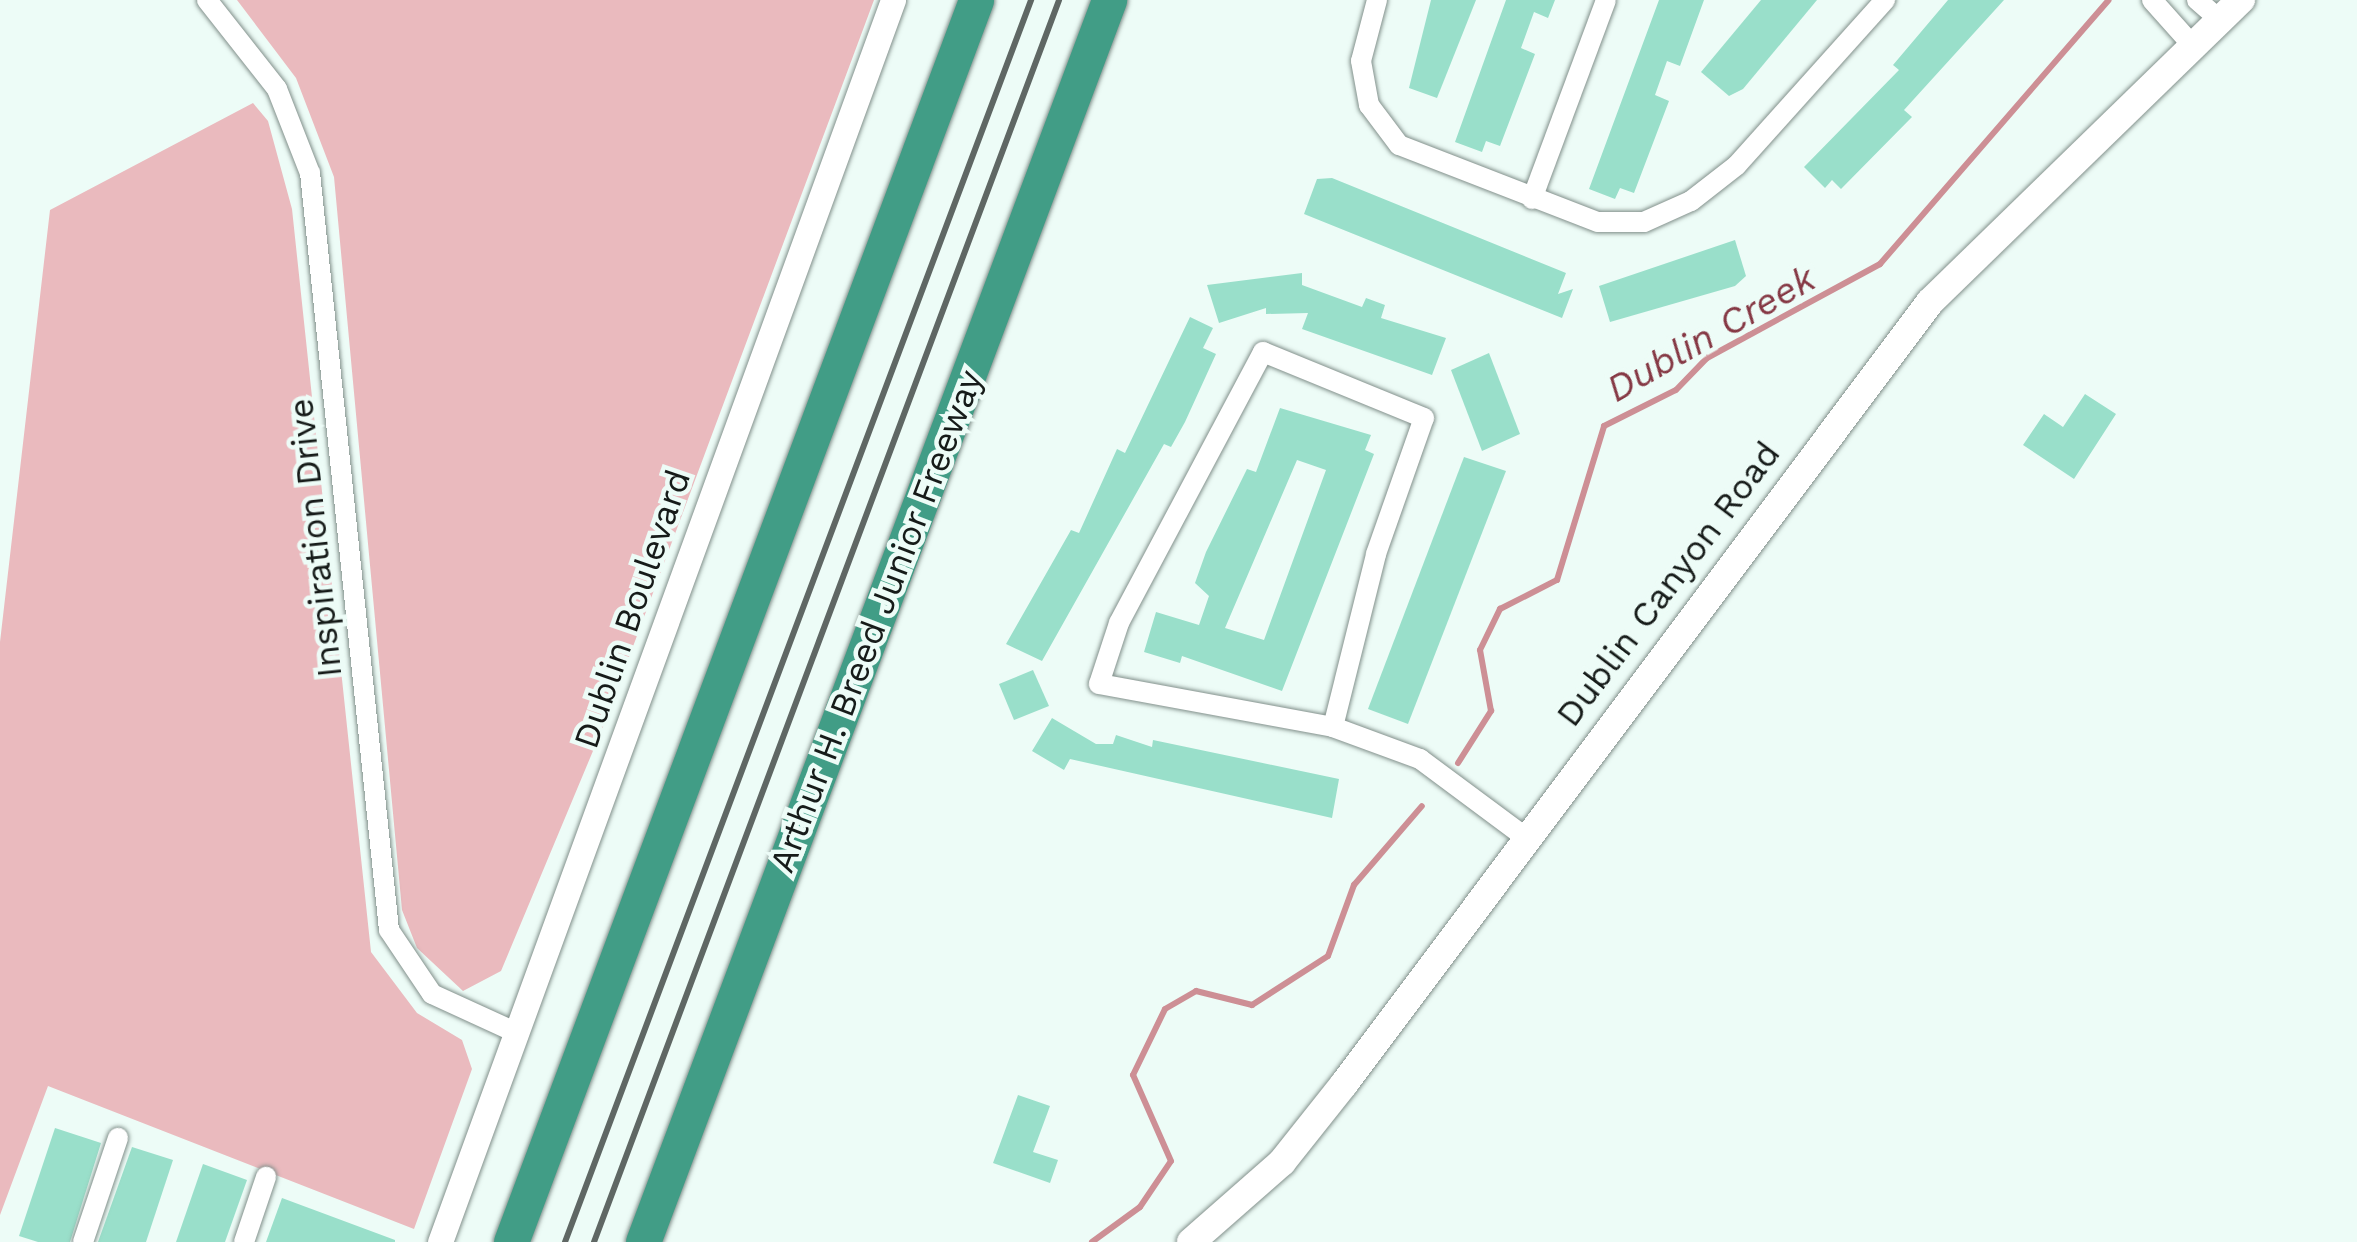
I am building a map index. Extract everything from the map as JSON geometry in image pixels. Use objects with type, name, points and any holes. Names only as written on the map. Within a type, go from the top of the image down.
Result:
[{"type":"highway","points":[[512,1242],[976,0]]},
{"type":"highway","name":"Arthur H. Breed Junior Freeway","points":[[644,1242],[1108,0]]},
{"type":"main road","name":"Dublin Canyon Road","points":[[1191,1242],[1282,1162],[1930,302],[2241,0]]},
{"type":"street","name":"Inspiration Drive","points":[[208,0],[277,88],[310,173],[389,930],[432,994],[515,1032]]},
{"type":"street","name":"Dublin Boulevard","points":[[440,1242],[893,0]]},
{"type":"street","points":[[1377,0],[1361,61],[1368,106],[1399,144],[1598,222],[1644,222],[1691,201],[1737,165],[1885,0]]},
{"type":"street","points":[[1532,199],[1606,0]]},
{"type":"street","points":[[2152,0],[2194,47]]},
{"type":"street","points":[[2197,0],[2221,21]]},
{"type":"street","points":[[1332,727],[1376,554],[1424,418],[1264,352],[1119,623],[1099,684],[1332,727],[1420,759],[1525,836]]},
{"type":"street","points":[[84,1242],[118,1138]]},
{"type":"street","points":[[244,1242],[266,1177]]},
{"type":"shaded area","points":[[237,0],[874,0],[603,727],[501,971],[463,991],[417,948],[402,910],[334,177],[296,78]]},
{"type":"shaded area","points":[[253,103],[268,121],[292,209],[371,952],[417,1013],[462,1040],[472,1069],[414,1229],[48,1086],[0,1215],[0,642],[50,210]]},
{"type":"building","points":[[1431,0],[1476,0],[1437,98],[1409,88]]},
{"type":"building","points":[[1506,0],[1555,0],[1548,18],[1534,12],[1521,48],[1535,54],[1500,146],[1486,141],[1482,152],[1455,142]]},
{"type":"building","points":[[1659,0],[1704,0],[1680,66],[1667,61],[1655,95],[1669,101],[1634,193],[1620,188],[1615,199],[1589,189]]},
{"type":"building","points":[[1761,0],[1817,0],[1743,89],[1729,96],[1701,72]]},
{"type":"building","points":[[1948,0],[2004,0],[1904,110],[1912,117],[1841,189],[1832,180],[1825,188],[1804,167],[1899,70],[1893,65]]},
{"type":"building","points":[[1332,178],[1566,273],[1558,294],[1573,289],[1562,318],[1304,214],[1317,179]]},
{"type":"building","points":[[1735,240],[1746,276],[1735,286],[1610,322],[1599,286]]},
{"type":"building","points":[[1302,273],[1302,285],[1362,307],[1366,298],[1385,305],[1381,318],[1446,338],[1432,375],[1302,329],[1308,313],[1266,314],[1266,308],[1219,323],[1207,285]]},
{"type":"building","points":[[1190,317],[1213,328],[1203,348],[1216,354],[1171,447],[1164,444],[1042,661],[1006,644],[1071,530],[1079,533],[1117,449],[1125,453]]},
{"type":"building","points":[[1489,353],[1520,434],[1482,451],[1451,370]]},
{"type":"building","points":[[2085,394],[2116,414],[2074,479],[2023,445],[2044,414],[2063,427]]},
{"type":"building","points":[[1280,408],[1371,435],[1365,450],[1374,454],[1282,691],[1182,656],[1180,663],[1144,652],[1156,612],[1199,625],[1209,596],[1195,583],[1206,552],[1247,469],[1256,472]],"holes":[[[1297,460],[1326,470],[1264,640],[1225,628]]]},
{"type":"building","points":[[1464,457],[1506,471],[1408,724],[1368,709]]},
{"type":"building","points":[[1033,670],[1049,706],[1014,720],[999,684]]},
{"type":"building","points":[[1052,718],[1096,744],[1113,744],[1116,735],[1152,747],[1153,740],[1339,779],[1332,818],[1070,759],[1064,770],[1032,751]]},
{"type":"building","points":[[1018,1095],[1050,1106],[1033,1152],[1058,1160],[1050,1183],[993,1163]]},
{"type":"building","points":[[55,1128],[101,1143],[70,1242],[38,1242],[19,1236]]},
{"type":"building","points":[[132,1147],[173,1160],[146,1242],[98,1242]]},
{"type":"building","points":[[203,1164],[247,1180],[225,1242],[176,1242]]},
{"type":"building","points":[[282,1198],[395,1240],[395,1242],[266,1242]]},
{"type":"waterway","name":"Dublin Creek","points":[[1458,763],[1491,711],[1480,650],[1500,609],[1557,580],[1604,426],[1676,390],[1707,358],[1880,264],[2109,0]]},
{"type":"waterway","name":"Dublin Creek","points":[[1092,1242],[1140,1207],[1171,1161],[1133,1075],[1165,1009],[1196,991],[1252,1005],[1328,956],[1354,885],[1422,806]]},
{"type":"railway","points":[[565,1242],[1031,0]]},
{"type":"railway","points":[[594,1242],[1059,0]]}]
